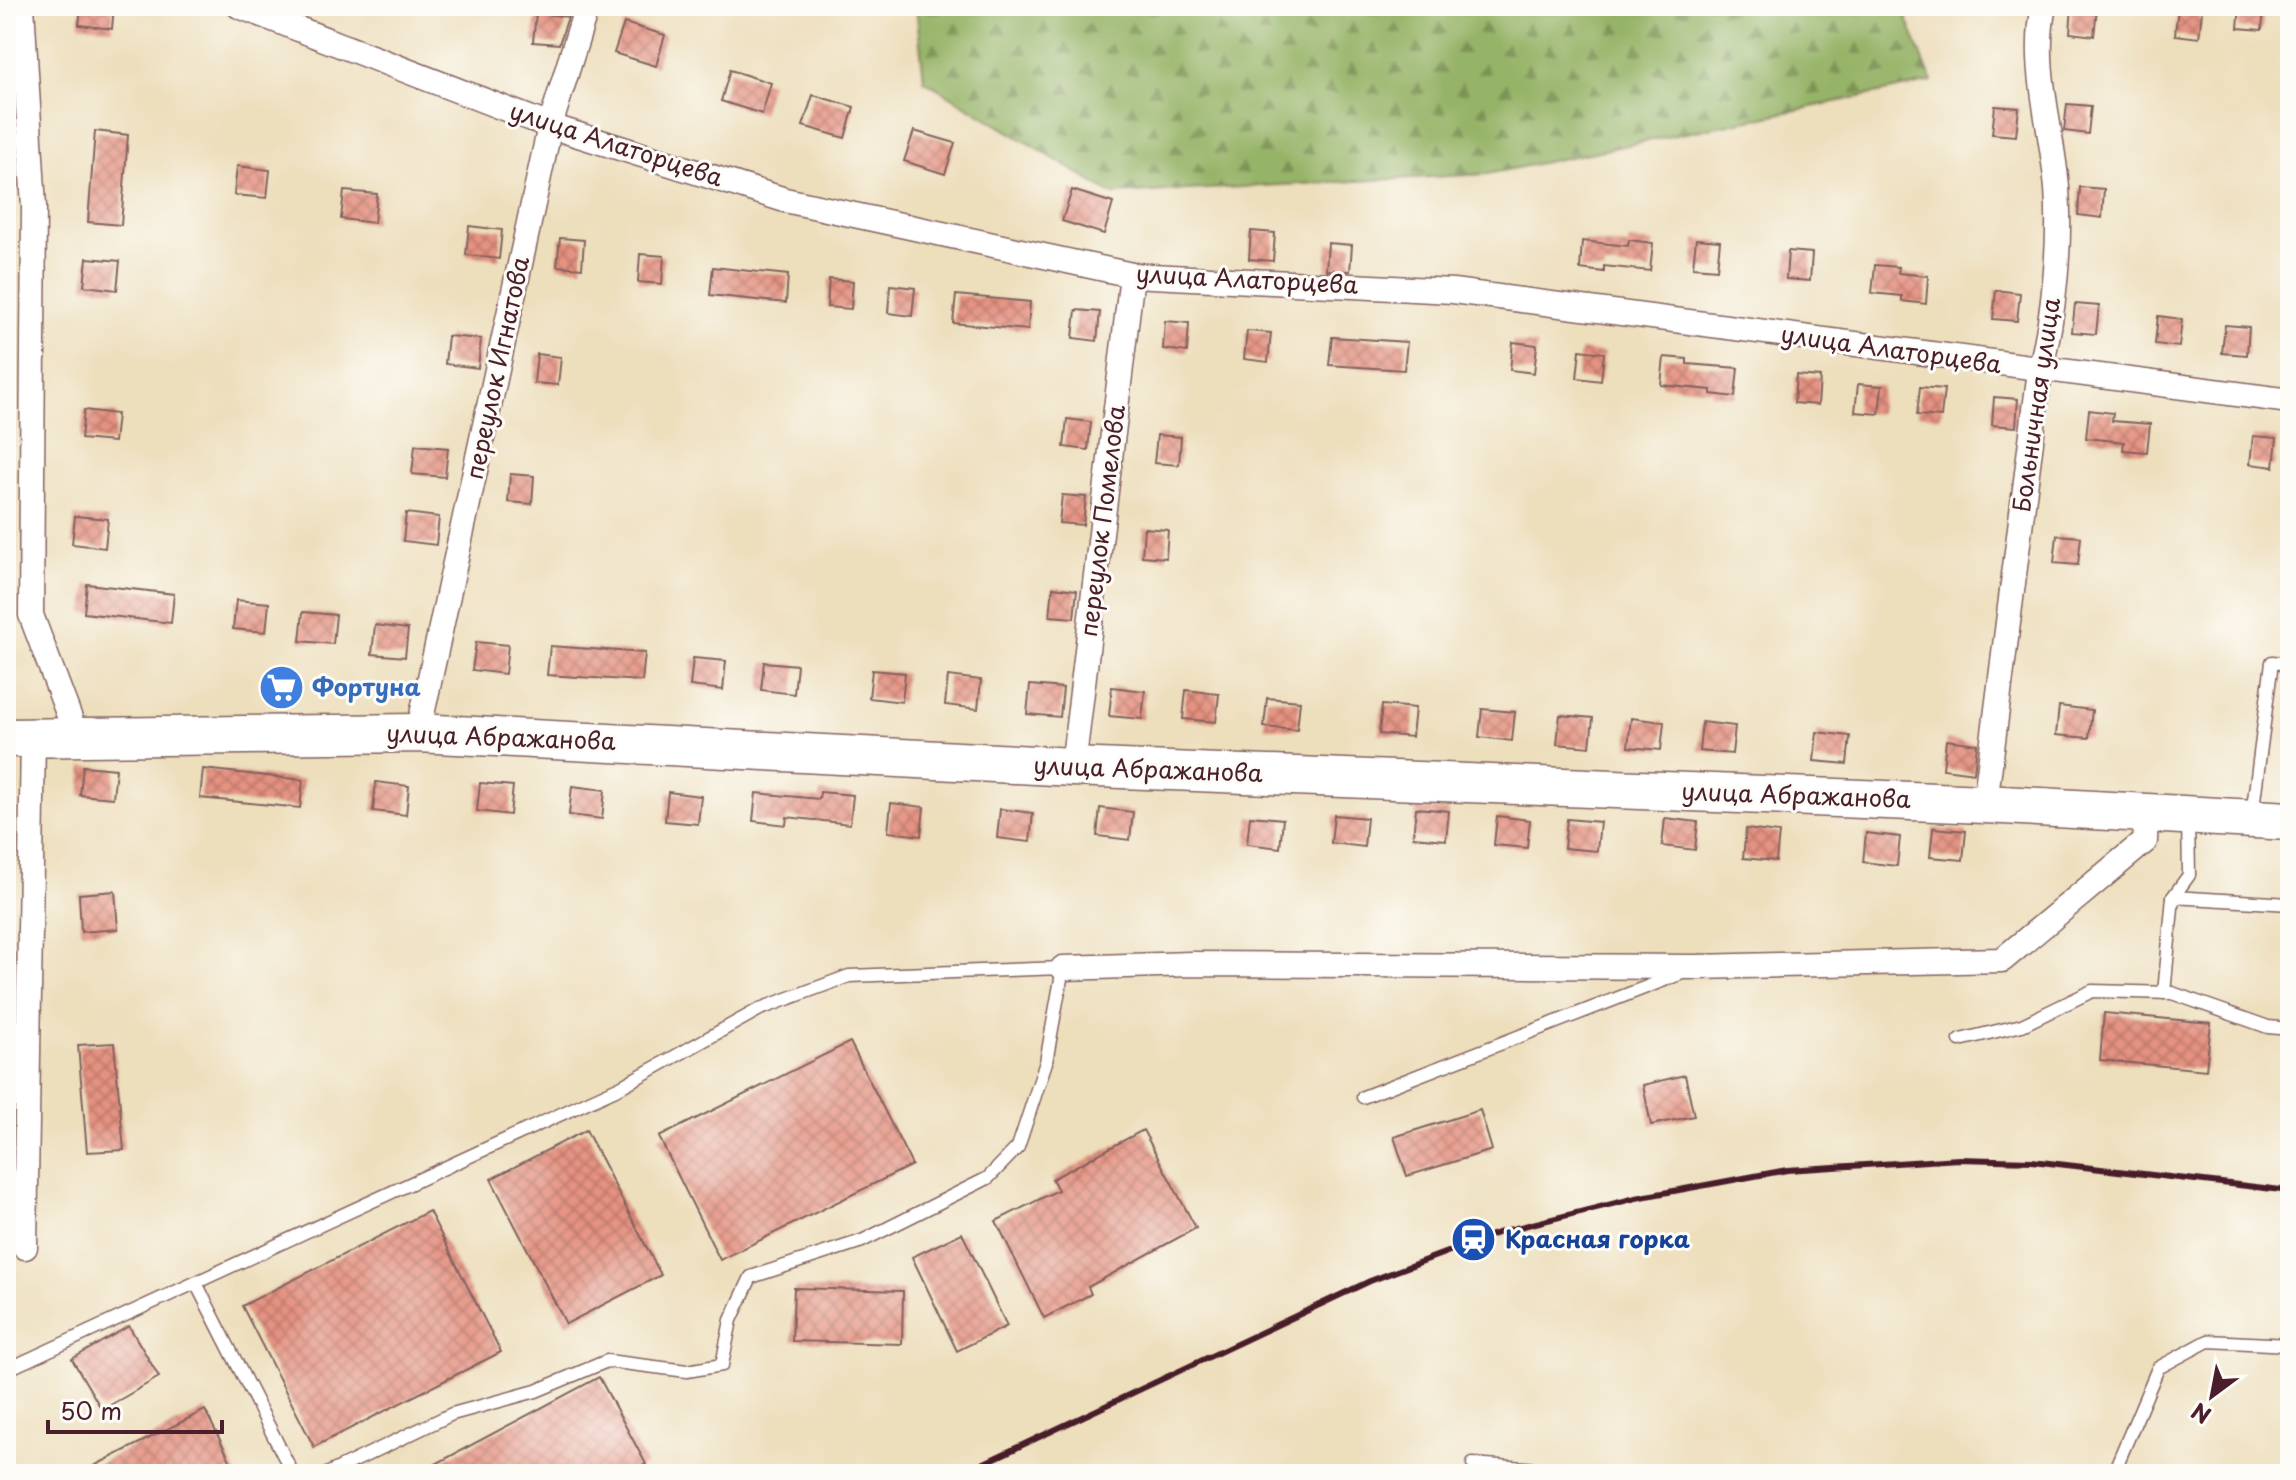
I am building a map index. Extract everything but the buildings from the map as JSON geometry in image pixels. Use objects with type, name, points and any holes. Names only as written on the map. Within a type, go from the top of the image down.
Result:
[{"type":"main road","name":"улица Абражанова","points":[[20,738],[418,733],[1073,767],[1985,804],[2290,821]]},
{"type":"street","points":[[22,6],[34,207],[31,615],[77,737]]},
{"type":"street","name":"улица Алаторцева","points":[[239,6],[550,126],[785,200],[1132,275],[1453,291],[2290,401]]},
{"type":"street","name":"переулок Игнатова","points":[[418,733],[550,126],[587,6]]},
{"type":"street","name":"Больничная улица","points":[[1985,804],[2040,370],[2052,327],[2057,191],[2038,35],[2044,6]]},
{"type":"street","name":"переулок Помелова","points":[[1073,767],[1132,275]]},
{"type":"street","points":[[20,738],[25,1247]]},
{"type":"street","points":[[1063,968],[1191,964],[1696,967],[2002,960],[2145,841],[2146,812]]},
{"type":"lane","points":[[2251,819],[2272,662],[2290,664]]},
{"type":"lane","points":[[2164,993],[2173,897],[2189,875],[2188,815]]},
{"type":"lane","points":[[2173,897],[2290,904]]},
{"type":"lane","points":[[1363,1097],[1483,1048],[1632,995],[1696,967]]},
{"type":"lane","points":[[6,1370],[622,1086],[760,1009],[849,976],[1063,968],[1046,1062],[1018,1147],[988,1178],[862,1241],[751,1277],[731,1320],[722,1365],[687,1371],[607,1361],[536,1391],[452,1414],[327,1474]]},
{"type":"lane","points":[[1960,1040],[2022,1025],[2092,991],[2164,993],[2268,1027],[2290,1029]]},
{"type":"lane","points":[[196,1283],[293,1474]]},
{"type":"lane","points":[[2113,1474],[2158,1368],[2208,1341],[2290,1345]]},
{"type":"lane","points":[[1473,1464],[1606,1474]]},
{"type":"green space","points":[[916,6],[1902,6],[1932,82],[1487,174],[1112,194],[924,80]]},
{"type":"railway","points":[[961,1474],[1370,1281],[1500,1232],[1636,1198],[1787,1170],[1959,1159],[2032,1161],[2290,1191]]},
{"type":"place","name":"Фортуна","points":[[281,688]]},
{"type":"place","name":"Красная горка","points":[[1474,1240]]}]
